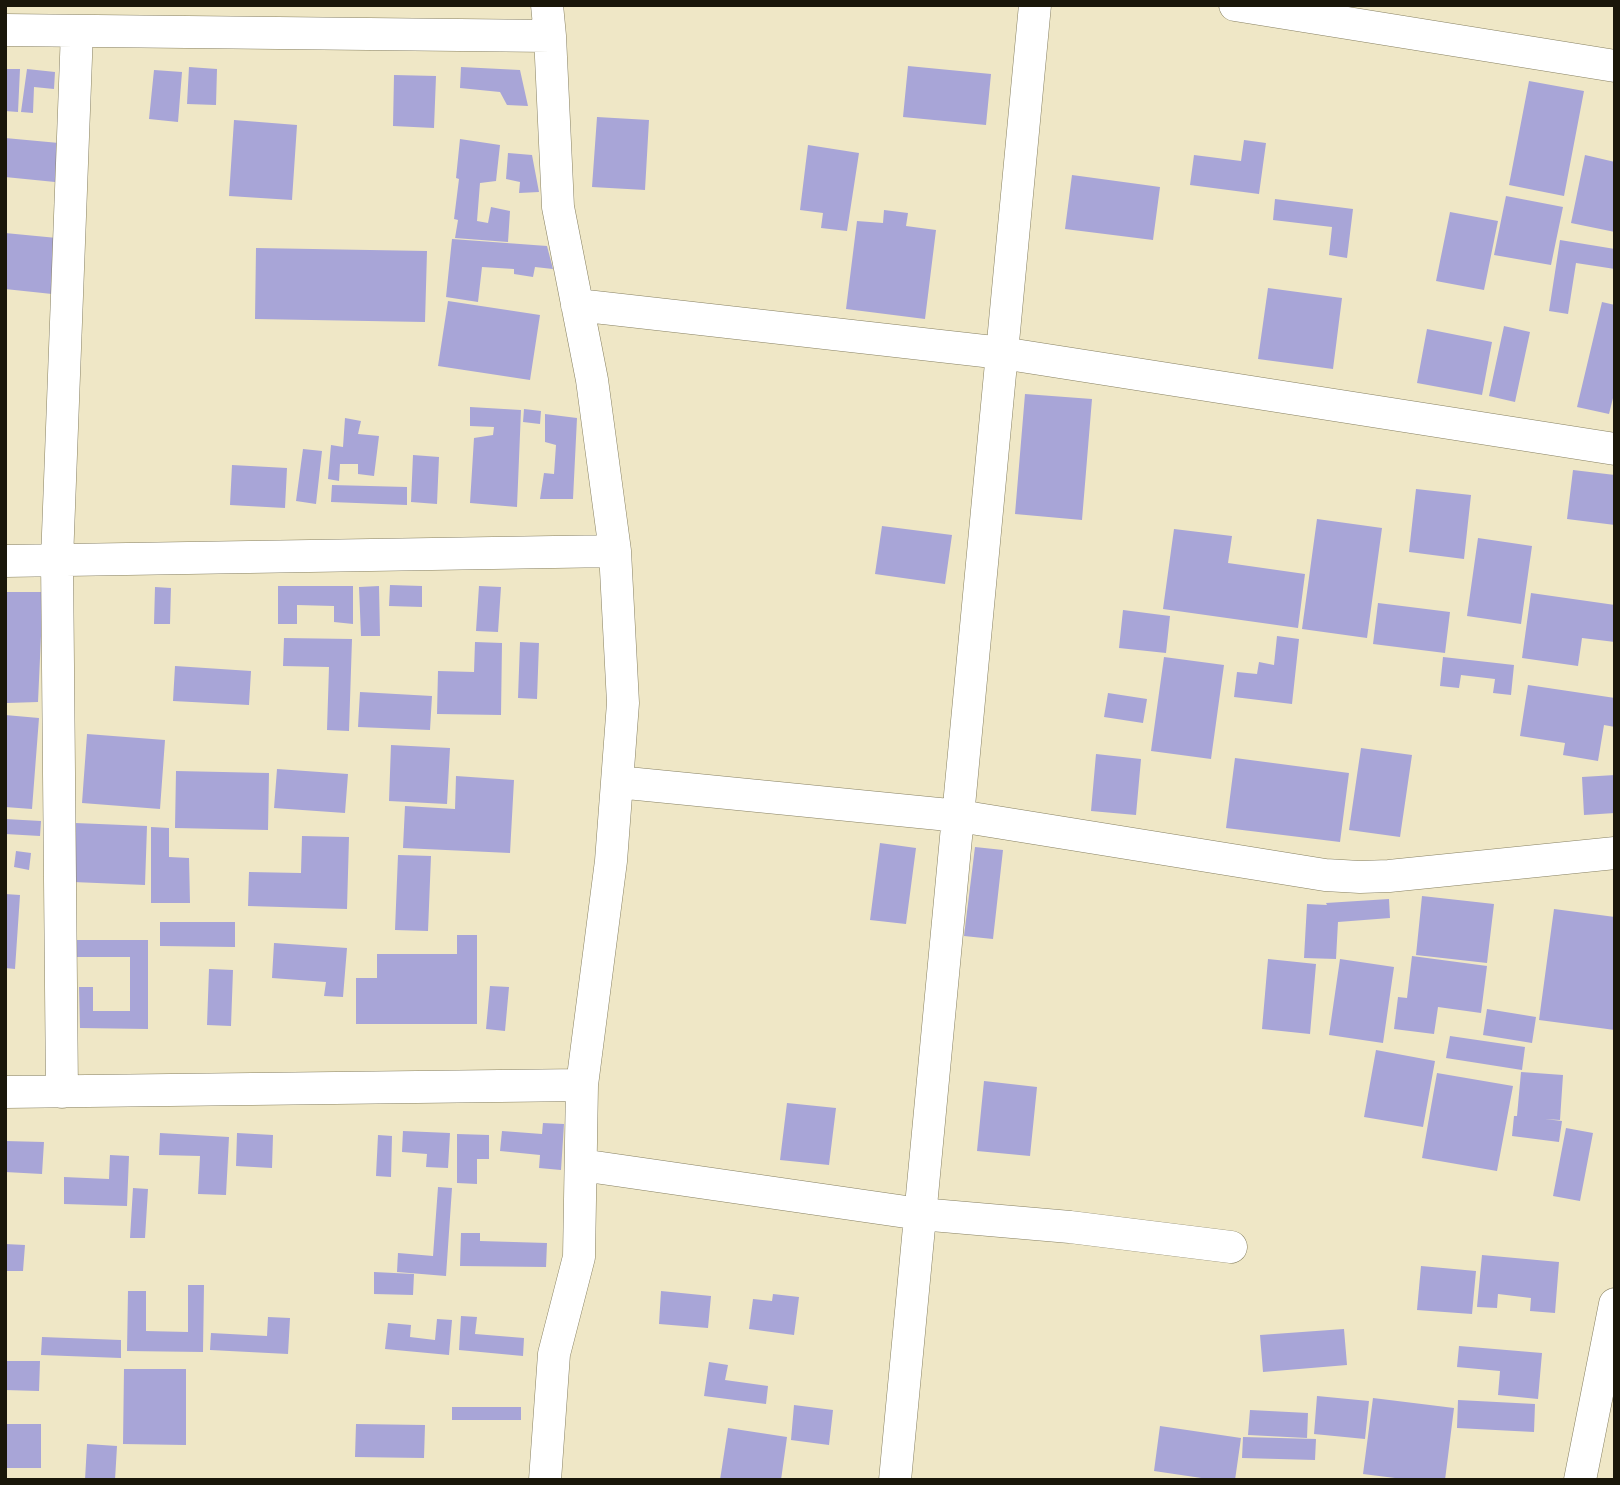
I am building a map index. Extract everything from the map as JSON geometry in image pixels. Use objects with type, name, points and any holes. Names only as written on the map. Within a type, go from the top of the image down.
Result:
[{"type":"street","points":[[895,1480],[1035,5]]},
{"type":"street","points":[[1235,5],[1615,66]]},
{"type":"street","points":[[5,30],[77,31],[549,20],[558,207],[592,380],[615,551],[623,703],[611,861],[582,1086],[579,1257],[554,1354],[545,1480]]},
{"type":"street","points":[[62,1092],[57,560],[77,31]]},
{"type":"street","points":[[577,305],[1002,353],[1615,449]]},
{"type":"street","points":[[5,561],[615,551]]},
{"type":"street","points":[[617,782],[960,817],[1325,874],[1360,877],[1615,853]]},
{"type":"street","points":[[5,1092],[582,1086]]},
{"type":"street","points":[[581,1165],[920,1214],[1070,1227],[1231,1247]]},
{"type":"street","points":[[1580,1480],[1615,1304]]},
{"type":"building","points":[[908,66],[991,74],[986,125],[903,117]]},
{"type":"building","points":[[189,67],[217,69],[216,105],[187,104]]},
{"type":"building","points":[[461,67],[520,70],[528,106],[507,105],[500,92],[460,88]]},
{"type":"building","points":[[5,69],[20,69],[18,112],[5,111]]},
{"type":"building","points":[[27,69],[55,72],[54,89],[34,87],[33,113],[21,112]]},
{"type":"building","points":[[154,70],[182,72],[178,122],[149,119]]},
{"type":"building","points":[[394,75],[436,76],[434,128],[393,126]]},
{"type":"building","points":[[1529,81],[1584,91],[1564,196],[1509,185]]},
{"type":"building","points":[[597,117],[649,120],[645,190],[592,187]]},
{"type":"building","points":[[234,120],[297,125],[292,200],[229,196]]},
{"type":"building","points":[[5,138],[59,143],[55,182],[5,177]]},
{"type":"building","points":[[460,139],[500,145],[496,181],[480,183],[477,221],[488,223],[491,207],[510,211],[508,242],[455,238]]},
{"type":"building","points":[[1244,140],[1266,143],[1259,194],[1190,185],[1194,155],[1241,161]]},
{"type":"building","points":[[808,145],[859,153],[847,231],[821,228],[823,213],[800,210]]},
{"type":"building","points":[[508,153],[532,155],[539,192],[519,193],[520,182],[506,179]]},
{"type":"building","points":[[1585,155],[1615,162],[1615,232],[1571,223]]},
{"type":"building","points":[[1072,175],[1160,187],[1153,240],[1065,229]]},
{"type":"building","points":[[1506,196],[1563,207],[1551,265],[1494,255]]},
{"type":"building","points":[[1275,199],[1353,209],[1347,258],[1329,255],[1332,227],[1273,220]]},
{"type":"building","points":[[884,210],[908,213],[906,226],[936,230],[925,319],[846,309],[857,221],[883,223]]},
{"type":"building","points":[[1450,212],[1498,221],[1484,290],[1436,281]]},
{"type":"building","points":[[5,233],[57,238],[52,294],[5,289]]},
{"type":"building","points":[[452,239],[547,246],[553,269],[535,267],[533,277],[514,274],[514,269],[482,267],[478,302],[446,297]]},
{"type":"building","points":[[1560,240],[1615,249],[1615,269],[1576,263],[1568,314],[1549,311]]},
{"type":"building","points":[[256,248],[427,251],[425,322],[255,319]]},
{"type":"building","points":[[1268,288],[1342,298],[1333,369],[1258,359]]},
{"type":"building","points":[[448,301],[540,315],[530,380],[438,366]]},
{"type":"building","points":[[1602,302],[1615,305],[1615,390],[1609,414],[1577,407]]},
{"type":"building","points":[[1504,326],[1530,332],[1515,402],[1489,396]]},
{"type":"building","points":[[1427,329],[1492,342],[1482,395],[1417,383]]},
{"type":"building","points":[[1025,394],[1092,399],[1082,520],[1015,514]]},
{"type":"building","points":[[470,407],[521,410],[517,507],[470,503],[474,438],[493,435],[494,427],[470,426]]},
{"type":"building","points":[[524,409],[541,411],[540,424],[523,422]]},
{"type":"building","points":[[545,414],[577,418],[573,499],[540,499],[544,473],[554,474],[556,445],[545,442]]},
{"type":"building","points":[[345,418],[361,421],[358,434],[379,436],[374,476],[358,474],[358,464],[340,464],[339,481],[328,479],[331,445],[343,447]]},
{"type":"building","points":[[303,449],[322,451],[316,504],[296,501]]},
{"type":"building","points":[[413,455],[439,457],[437,504],[411,502]]},
{"type":"building","points":[[232,465],[287,468],[285,508],[230,505]]},
{"type":"building","points":[[1573,470],[1615,475],[1615,525],[1567,519]]},
{"type":"building","points":[[332,485],[407,487],[407,505],[331,502]]},
{"type":"building","points":[[1416,489],[1471,495],[1464,559],[1409,552]]},
{"type":"building","points":[[1317,519],[1382,528],[1367,638],[1302,629]]},
{"type":"building","points":[[882,526],[952,535],[945,584],[875,574]]},
{"type":"building","points":[[1174,529],[1232,536],[1228,563],[1305,574],[1298,628],[1163,609]]},
{"type":"building","points":[[1478,538],[1532,546],[1521,624],[1467,616]]},
{"type":"building","points":[[390,585],[422,586],[422,607],[389,606]]},
{"type":"building","points":[[278,586],[353,586],[353,624],[334,622],[334,606],[297,605],[297,624],[278,624]]},
{"type":"building","points":[[379,586],[380,636],[361,636],[359,587]]},
{"type":"building","points":[[479,586],[501,587],[498,632],[476,631]]},
{"type":"building","points":[[155,587],[171,588],[170,624],[154,624]]},
{"type":"building","points":[[5,592],[43,592],[38,702],[7,703]]},
{"type":"building","points":[[1531,593],[1615,605],[1615,642],[1582,638],[1578,666],[1522,658]]},
{"type":"building","points":[[1378,603],[1450,612],[1445,653],[1373,644]]},
{"type":"building","points":[[1123,610],[1170,616],[1166,653],[1119,648]]},
{"type":"building","points":[[1277,636],[1299,639],[1292,704],[1234,697],[1237,672],[1257,674],[1259,662],[1274,665]]},
{"type":"building","points":[[284,638],[352,639],[349,731],[327,730],[329,667],[283,666]]},
{"type":"building","points":[[475,642],[502,643],[501,715],[437,714],[438,671],[474,672]]},
{"type":"building","points":[[520,642],[539,643],[537,699],[518,698]]},
{"type":"building","points":[[1164,657],[1224,665],[1211,759],[1151,751]]},
{"type":"building","points":[[1443,657],[1514,665],[1511,695],[1493,693],[1495,679],[1461,675],[1459,688],[1440,686]]},
{"type":"building","points":[[175,666],[251,671],[249,705],[173,701]]},
{"type":"building","points":[[1528,685],[1615,698],[1615,727],[1604,725],[1598,761],[1563,755],[1565,743],[1520,736]]},
{"type":"building","points":[[360,692],[432,696],[430,730],[358,727]]},
{"type":"building","points":[[1108,693],[1147,699],[1143,723],[1104,717]]},
{"type":"building","points":[[5,715],[39,718],[32,809],[5,807]]},
{"type":"building","points":[[87,734],[165,740],[160,809],[82,803]]},
{"type":"building","points":[[391,745],[450,748],[447,804],[389,801]]},
{"type":"building","points":[[1361,748],[1412,755],[1400,837],[1349,830]]},
{"type":"building","points":[[1096,754],[1141,759],[1136,815],[1091,811]]},
{"type":"building","points":[[1235,758],[1349,773],[1340,842],[1226,828]]},
{"type":"building","points":[[277,769],[348,774],[345,813],[274,808]]},
{"type":"building","points":[[176,771],[269,773],[268,830],[175,828]]},
{"type":"building","points":[[1615,775],[1615,813],[1584,815],[1582,777]]},
{"type":"building","points":[[456,776],[514,780],[510,853],[403,848],[405,806],[455,809]]},
{"type":"building","points":[[5,819],[41,821],[40,836],[5,834]]},
{"type":"building","points":[[75,823],[147,826],[145,885],[73,882]]},
{"type":"building","points":[[151,827],[169,828],[169,857],[189,858],[190,903],[151,903]]},
{"type":"building","points":[[302,836],[349,837],[347,909],[248,906],[249,872],[301,873]]},
{"type":"building","points":[[880,843],[916,848],[906,924],[870,920]]},
{"type":"building","points":[[975,847],[1003,850],[993,939],[964,936]]},
{"type":"building","points":[[16,851],[31,853],[29,870],[14,867]]},
{"type":"building","points":[[398,855],[431,856],[428,931],[395,930]]},
{"type":"building","points":[[5,894],[20,895],[15,969],[5,968]]},
{"type":"building","points":[[1422,896],[1494,904],[1487,963],[1416,955]]},
{"type":"building","points":[[1389,899],[1390,918],[1338,922],[1336,959],[1304,958],[1307,904],[1327,905],[1326,903]]},
{"type":"building","points":[[1554,909],[1615,917],[1615,1030],[1539,1020]]},
{"type":"building","points":[[160,922],[235,922],[235,947],[160,946]]},
{"type":"building","points":[[457,935],[477,935],[477,1024],[356,1024],[356,978],[377,978],[377,954],[457,954]]},
{"type":"building","points":[[77,940],[148,940],[148,1029],[80,1028],[79,987],[93,987],[93,1011],[130,1011],[130,957],[77,957]]},
{"type":"building","points":[[274,943],[347,948],[343,997],[324,996],[326,982],[272,978]]},
{"type":"building","points":[[1412,956],[1487,966],[1481,1013],[1438,1007],[1434,1034],[1394,1029],[1398,997],[1407,998]]},
{"type":"building","points":[[1268,959],[1316,964],[1310,1034],[1262,1029]]},
{"type":"building","points":[[1340,959],[1394,967],[1383,1043],[1329,1035]]},
{"type":"building","points":[[209,969],[233,970],[231,1026],[207,1025]]},
{"type":"building","points":[[490,986],[509,987],[505,1031],[486,1029]]},
{"type":"building","points":[[1487,1009],[1536,1017],[1532,1043],[1483,1035]]},
{"type":"building","points":[[1450,1036],[1525,1047],[1522,1070],[1446,1058]]},
{"type":"building","points":[[1376,1050],[1435,1061],[1423,1127],[1364,1117]]},
{"type":"building","points":[[1521,1072],[1563,1075],[1560,1120],[1545,1119],[1562,1121],[1559,1142],[1512,1136],[1514,1116],[1517,1116]]},
{"type":"building","points":[[1437,1073],[1513,1086],[1497,1171],[1422,1158]]},
{"type":"building","points":[[984,1081],[1037,1087],[1030,1156],[977,1151]]},
{"type":"building","points":[[787,1103],[836,1108],[829,1165],[780,1160]]},
{"type":"building","points":[[543,1123],[564,1124],[561,1170],[539,1168],[540,1155],[500,1151],[502,1131],[542,1134]]},
{"type":"building","points":[[1566,1128],[1593,1133],[1580,1201],[1553,1196]]},
{"type":"building","points":[[403,1131],[450,1133],[448,1168],[426,1167],[427,1154],[402,1152]]},
{"type":"building","points":[[160,1133],[229,1137],[226,1195],[198,1194],[200,1156],[159,1155]]},
{"type":"building","points":[[237,1133],[273,1135],[272,1168],[236,1166]]},
{"type":"building","points":[[457,1134],[489,1135],[489,1159],[477,1159],[477,1184],[457,1183]]},
{"type":"building","points":[[378,1135],[392,1136],[391,1177],[376,1176]]},
{"type":"building","points":[[5,1141],[44,1142],[42,1174],[5,1172]]},
{"type":"building","points":[[110,1155],[129,1156],[127,1206],[64,1204],[64,1177],[109,1179]]},
{"type":"building","points":[[438,1187],[452,1188],[446,1276],[397,1272],[398,1253],[433,1256]]},
{"type":"building","points":[[133,1188],[148,1189],[145,1238],[130,1238]]},
{"type":"building","points":[[461,1233],[480,1233],[480,1241],[547,1243],[546,1267],[460,1266]]},
{"type":"building","points":[[5,1244],[25,1245],[23,1271],[5,1271]]},
{"type":"building","points":[[1482,1255],[1559,1262],[1555,1313],[1530,1311],[1531,1298],[1498,1294],[1497,1308],[1477,1307]]},
{"type":"building","points":[[1421,1266],[1476,1271],[1472,1314],[1417,1310]]},
{"type":"building","points":[[374,1272],[414,1274],[413,1295],[374,1294]]},
{"type":"building","points":[[188,1285],[204,1285],[203,1352],[127,1351],[128,1291],[146,1291],[146,1331],[188,1332]]},
{"type":"building","points":[[661,1291],[711,1296],[708,1328],[659,1324]]},
{"type":"building","points":[[773,1294],[799,1297],[794,1335],[749,1329],[753,1299],[772,1301]]},
{"type":"building","points":[[461,1316],[477,1317],[475,1334],[524,1338],[523,1356],[459,1350]]},
{"type":"building","points":[[268,1317],[290,1318],[288,1354],[210,1350],[211,1333],[267,1336]]},
{"type":"building","points":[[437,1319],[452,1320],[449,1355],[385,1349],[388,1323],[411,1325],[410,1337],[435,1340]]},
{"type":"building","points":[[1344,1329],[1347,1365],[1263,1372],[1260,1335]]},
{"type":"building","points":[[42,1337],[121,1340],[121,1358],[41,1355]]},
{"type":"building","points":[[1459,1346],[1542,1353],[1538,1399],[1498,1395],[1500,1371],[1457,1367]]},
{"type":"building","points":[[5,1361],[40,1361],[39,1391],[5,1390]]},
{"type":"building","points":[[709,1362],[728,1365],[725,1380],[768,1386],[766,1404],[704,1396]]},
{"type":"building","points":[[124,1369],[186,1369],[186,1445],[123,1444]]},
{"type":"building","points":[[1317,1396],[1369,1401],[1365,1439],[1314,1434]]},
{"type":"building","points":[[1373,1398],[1454,1408],[1445,1480],[1411,1480],[1363,1474]]},
{"type":"building","points":[[1458,1400],[1535,1404],[1534,1432],[1457,1428]]},
{"type":"building","points":[[794,1405],[833,1410],[829,1445],[791,1440]]},
{"type":"building","points":[[452,1407],[521,1407],[521,1420],[452,1420]]},
{"type":"building","points":[[1250,1410],[1308,1413],[1307,1438],[1248,1435]]},
{"type":"building","points":[[5,1424],[41,1424],[41,1468],[5,1468]]},
{"type":"building","points":[[356,1424],[425,1425],[424,1458],[355,1457]]},
{"type":"building","points":[[1160,1426],[1241,1438],[1235,1480],[1215,1480],[1154,1471]]},
{"type":"building","points":[[728,1428],[787,1437],[781,1480],[720,1480]]},
{"type":"building","points":[[1243,1437],[1316,1439],[1315,1460],[1242,1458]]},
{"type":"building","points":[[87,1444],[117,1446],[115,1480],[85,1480]]}]
